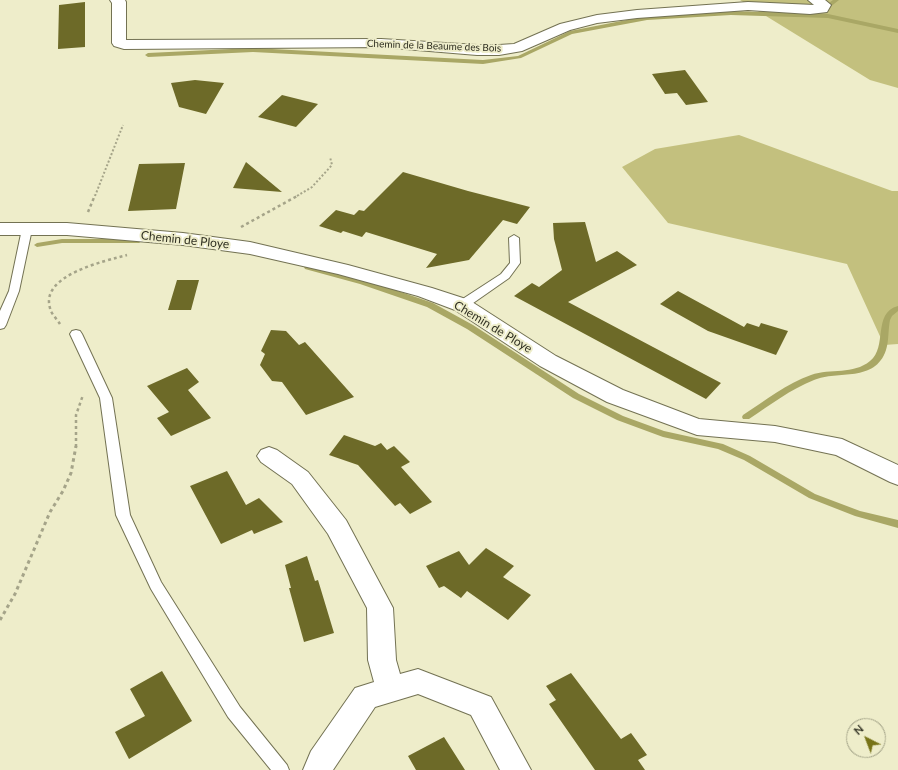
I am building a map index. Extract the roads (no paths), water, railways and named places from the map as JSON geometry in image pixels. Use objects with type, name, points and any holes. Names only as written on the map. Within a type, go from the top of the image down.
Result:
[{"type":"street","name":"Chemin de la Beaume des Bois","points":[[117,0],[119,2],[118,38],[119,42],[124,45],[381,43],[477,50],[517,48],[565,27],[597,19],[637,14],[748,6],[810,10],[822,9],[824,6],[815,0]]},
{"type":"street","name":"Chemin de Ploye","points":[[0,229],[27,228],[80,230],[212,242],[250,248],[341,269],[424,292],[462,305],[548,361],[615,396],[697,427],[775,434],[842,448],[898,476]]},
{"type":"street","points":[[270,456],[300,478],[337,526],[380,608],[382,660],[390,690]]},
{"type":"street","points":[[318,770],[322,761],[365,697],[418,681],[481,706],[516,770]]},
{"type":"lane","points":[[0,325],[14,291],[27,228]]},
{"type":"lane","points":[[462,305],[505,276],[515,263],[514,238]]},
{"type":"lane","points":[[76,334],[106,398],[123,515],[156,585],[234,712],[282,770]]},
{"type":"waterway","points":[[823,10],[836,0]]},
{"type":"waterway","points":[[148,55],[253,50],[483,62],[519,57],[570,33],[647,18],[731,13],[828,16],[898,31]]},
{"type":"waterway","points":[[37,245],[62,241],[139,241]]},
{"type":"waterway","points":[[308,267],[363,282],[430,305],[470,327],[576,396],[620,418],[663,434],[720,446],[747,458],[812,496],[858,514],[898,524]]},
{"type":"waterway","points":[[746,417],[782,393],[812,378],[827,374],[855,372],[876,361],[883,345],[886,320],[892,311],[898,308]]}]
